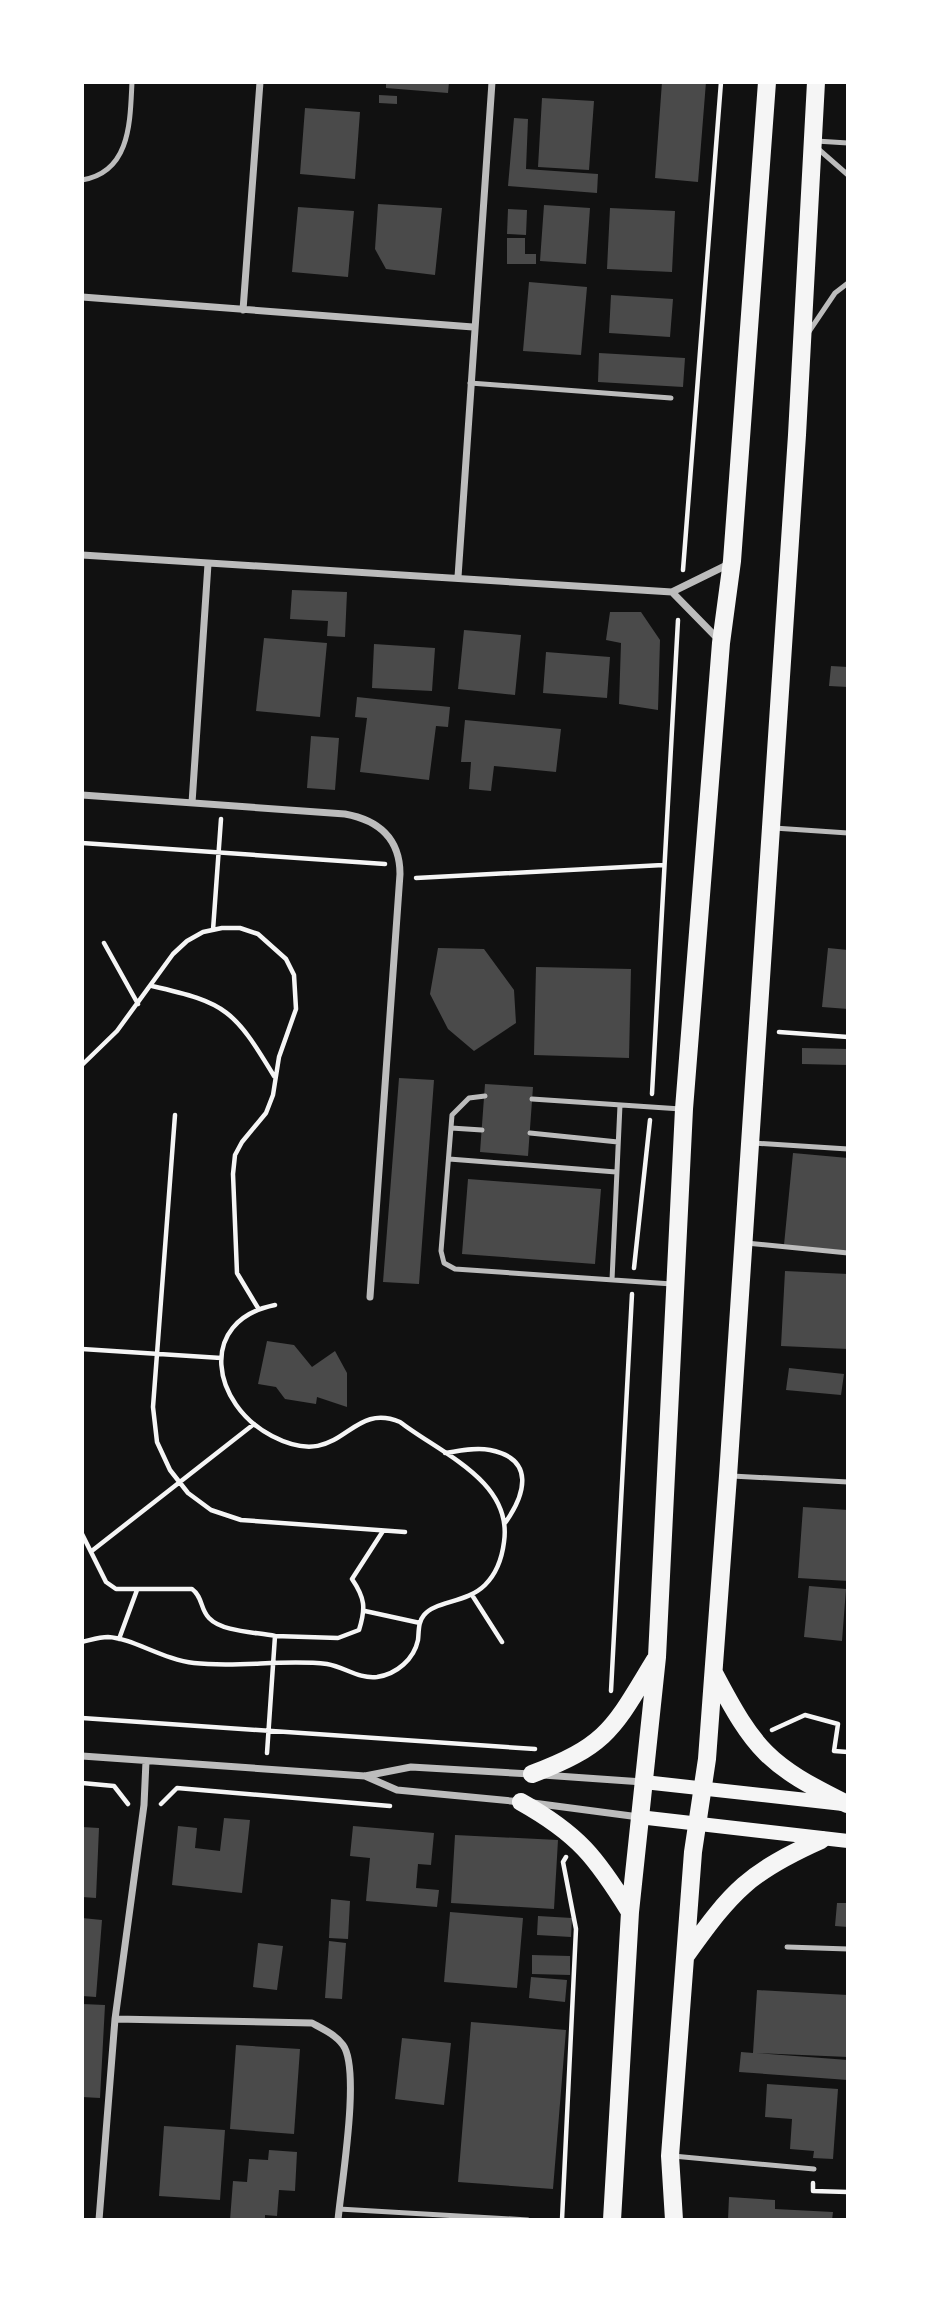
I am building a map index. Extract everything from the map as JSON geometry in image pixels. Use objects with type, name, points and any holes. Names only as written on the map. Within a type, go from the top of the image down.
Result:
[{"type":"main road","points":[[612,2220],[630,1912],[657,1657],[684,1109],[721,643],[732,561],[767,82]]},
{"type":"main road","points":[[674,2220],[670,2156],[698,1825],[714,1673],[728,1476],[797,435],[799,347],[816,82]]},
{"type":"main road","points":[[532,1774],[571,1760],[607,1734],[657,1657]]},
{"type":"main road","points":[[714,1673],[752,1739],[784,1771],[847,1804]]},
{"type":"main road","points":[[644,1782],[847,1804]]},
{"type":"main road","points":[[522,1802],[556,1821],[578,1839],[605,1871],[630,1912]]},
{"type":"main road","points":[[639,1817],[848,1841]]},
{"type":"main road","points":[[687,1954],[723,1904],[752,1876],[779,1858],[821,1840]]},
{"type":"street","points":[[243,310],[260,82]]},
{"type":"street","points":[[458,577],[473,327],[492,82]]},
{"type":"street","points":[[82,297],[473,327]]},
{"type":"street","points":[[82,555],[672,592],[732,561]]},
{"type":"street","points":[[192,803],[208,565]]},
{"type":"street","points":[[672,592],[721,643]]},
{"type":"street","points":[[82,795],[363,817],[389,835],[400,864],[370,1297]]},
{"type":"street","points":[[82,1756],[365,1776],[411,1767],[644,1782]]},
{"type":"street","points":[[99,2220],[115,2019],[144,1805],[146,1761]]},
{"type":"street","points":[[365,1776],[397,1790],[639,1817]]},
{"type":"street","points":[[115,2019],[313,2023],[329,2032],[343,2045],[350,2074],[338,2220]]},
{"type":"lane","points":[[82,180],[102,173],[122,151],[130,123],[132,82]]},
{"type":"lane","points":[[812,141],[848,143]]},
{"type":"lane","points":[[812,141],[848,175]]},
{"type":"lane","points":[[799,347],[835,293],[848,282]]},
{"type":"lane","points":[[470,383],[671,398]]},
{"type":"lane","points":[[771,828],[848,833]]},
{"type":"lane","points":[[485,1096],[469,1098],[456,1107],[451,1128],[441,1251],[449,1267],[676,1284]]},
{"type":"lane","points":[[532,1099],[684,1109]]},
{"type":"lane","points":[[612,1280],[620,1105]]},
{"type":"lane","points":[[451,1128],[482,1130]]},
{"type":"lane","points":[[530,1133],[618,1142]]},
{"type":"lane","points":[[750,1143],[848,1149]]},
{"type":"lane","points":[[449,1159],[616,1172]]},
{"type":"lane","points":[[743,1243],[848,1253]]},
{"type":"lane","points":[[728,1476],[848,1482]]},
{"type":"lane","points":[[787,1947],[848,1949]]},
{"type":"lane","points":[[670,2156],[814,2169]]},
{"type":"lane","points":[[339,2209],[528,2220]]},
{"type":"path","points":[[681,589],[721,82]]},
{"type":"path","points":[[611,1704],[633,1281],[652,1107],[663,865],[680,599]]},
{"type":"path","points":[[213,930],[221,805]]},
{"type":"path","points":[[82,843],[400,864],[417,878],[663,865]]},
{"type":"path","points":[[82,1065],[117,1031],[173,954],[187,941],[213,930],[240,928],[258,934],[286,959],[294,975],[296,1009],[266,1113],[242,1142],[235,1155],[233,1174],[237,1273],[258,1308]]},
{"type":"path","points":[[104,943],[138,1003]]},
{"type":"path","points":[[152,986],[201,997],[220,1006],[247,1031],[275,1077]]},
{"type":"path","points":[[758,1031],[848,1037]]},
{"type":"path","points":[[175,1115],[153,1407],[157,1442],[179,1483],[211,1510],[241,1520],[405,1532]]},
{"type":"path","points":[[82,1642],[97,1638],[119,1639],[153,1654],[192,1663],[327,1664],[363,1677],[388,1674],[398,1670],[413,1654],[420,1623],[430,1609],[472,1595],[485,1585],[499,1563],[505,1537],[504,1523],[496,1498],[488,1487],[444,1453],[389,1417],[366,1419],[341,1438],[322,1446],[286,1442],[254,1424],[226,1390],[221,1358],[225,1341],[237,1322],[258,1308],[275,1305]]},
{"type":"path","points":[[82,1349],[221,1358]]},
{"type":"path","points":[[93,1549],[254,1424]]},
{"type":"path","points":[[444,1453],[487,1449],[513,1461],[521,1471],[524,1484],[522,1498],[504,1523]]},
{"type":"path","points":[[82,1534],[93,1549],[106,1582],[116,1589],[192,1589],[200,1595],[207,1617],[218,1624],[275,1636],[338,1638],[359,1630],[365,1611],[363,1595],[352,1578],[383,1531]]},
{"type":"path","points":[[119,1639],[137,1590]]},
{"type":"path","points":[[472,1595],[502,1642]]},
{"type":"path","points":[[365,1611],[420,1623]]},
{"type":"path","points":[[265,1769],[275,1636]]},
{"type":"path","points":[[752,1739],[805,1716],[838,1724],[834,1751],[848,1752]]},
{"type":"path","points":[[82,1718],[542,1750]]},
{"type":"path","points":[[82,1783],[114,1786],[127,1804]]},
{"type":"path","points":[[160,1805],[177,1788],[392,1806]]},
{"type":"path","points":[[563,1862],[578,1839]]},
{"type":"path","points":[[560,1849],[576,1929],[562,2220]]},
{"type":"path","points":[[814,2169],[813,2190],[848,2192]]},
{"type":"building","points":[[386,82],[449,82],[448,93],[386,88]]},
{"type":"building","points":[[662,82],[706,82],[698,182],[655,178]]},
{"type":"building","points":[[379,95],[397,96],[397,104],[379,103]]},
{"type":"building","points":[[542,98],[594,101],[589,170],[538,167]]},
{"type":"building","points":[[305,108],[360,112],[355,179],[300,174]]},
{"type":"building","points":[[514,118],[528,119],[526,169],[598,174],[597,193],[508,186]]},
{"type":"building","points":[[378,204],[442,208],[435,275],[386,269],[375,249]]},
{"type":"building","points":[[544,205],[590,208],[586,264],[540,261]]},
{"type":"building","points":[[298,207],[354,211],[348,277],[292,272]]},
{"type":"building","points":[[610,208],[675,211],[672,272],[607,269]]},
{"type":"building","points":[[508,209],[527,210],[526,235],[507,234]]},
{"type":"building","points":[[507,238],[525,238],[525,254],[536,254],[536,264],[507,264]]},
{"type":"building","points":[[529,282],[587,287],[581,355],[523,351]]},
{"type":"building","points":[[611,295],[673,299],[670,337],[609,333]]},
{"type":"building","points":[[599,353],[685,358],[683,387],[598,382]]},
{"type":"building","points":[[292,590],[347,592],[345,637],[327,636],[328,621],[290,619]]},
{"type":"building","points":[[610,612],[641,612],[660,640],[658,710],[619,704],[621,643],[606,640]]},
{"type":"building","points":[[464,630],[521,635],[515,695],[458,689]]},
{"type":"building","points":[[264,638],[327,643],[320,717],[256,711]]},
{"type":"building","points":[[374,644],[435,648],[432,691],[372,688]]},
{"type":"building","points":[[546,652],[610,657],[607,698],[543,693]]},
{"type":"building","points":[[831,666],[848,667],[848,687],[829,686]]},
{"type":"building","points":[[357,697],[450,707],[448,727],[436,726],[429,780],[360,772],[367,718],[355,717]]},
{"type":"building","points":[[465,720],[561,729],[556,772],[494,766],[491,791],[469,789],[471,762],[461,762]]},
{"type":"building","points":[[311,736],[339,738],[335,790],[307,788]]},
{"type":"building","points":[[438,948],[484,949],[514,990],[516,1023],[474,1051],[448,1029],[430,994]]},
{"type":"building","points":[[828,948],[848,950],[848,1009],[822,1007]]},
{"type":"building","points":[[536,967],[631,969],[629,1058],[534,1055]]},
{"type":"building","points":[[802,1048],[848,1049],[848,1065],[802,1064]]},
{"type":"building","points":[[399,1078],[434,1080],[419,1284],[383,1282]]},
{"type":"building","points":[[485,1084],[533,1087],[528,1156],[480,1152]]},
{"type":"building","points":[[793,1153],[848,1158],[847,1251],[784,1245]]},
{"type":"building","points":[[468,1179],[601,1189],[595,1264],[462,1254]]},
{"type":"building","points":[[785,1271],[848,1274],[848,1349],[781,1346]]},
{"type":"building","points":[[267,1341],[294,1345],[312,1367],[335,1351],[347,1373],[347,1407],[317,1397],[316,1404],[285,1399],[276,1387],[258,1384]]},
{"type":"building","points":[[789,1368],[844,1374],[841,1395],[786,1390]]},
{"type":"building","points":[[803,1507],[848,1510],[848,1581],[798,1578]]},
{"type":"building","points":[[809,1586],[846,1589],[842,1641],[804,1637]]},
{"type":"building","points":[[224,1818],[250,1820],[242,1893],[172,1885],[178,1826],[197,1828],[195,1848],[220,1851]]},
{"type":"building","points":[[353,1826],[434,1833],[431,1865],[418,1864],[416,1888],[439,1890],[437,1907],[366,1901],[370,1858],[350,1856]]},
{"type":"building","points":[[82,1827],[99,1828],[96,1898],[82,1897]]},
{"type":"building","points":[[455,1835],[558,1840],[554,1909],[451,1903]]},
{"type":"building","points":[[331,1899],[350,1901],[348,1939],[329,1938]]},
{"type":"building","points":[[837,1903],[848,1903],[848,1927],[835,1926]]},
{"type":"building","points":[[450,1912],[523,1918],[517,1988],[444,1982]]},
{"type":"building","points":[[538,1916],[572,1918],[571,1937],[537,1935]]},
{"type":"building","points":[[82,1918],[102,1920],[96,1997],[82,1996]]},
{"type":"building","points":[[329,1941],[346,1943],[342,1999],[325,1998]]},
{"type":"building","points":[[258,1943],[283,1946],[277,1990],[253,1987]]},
{"type":"building","points":[[532,1955],[570,1956],[570,1975],[532,1974]]},
{"type":"building","points":[[531,1977],[567,1980],[565,2002],[529,1998]]},
{"type":"building","points":[[757,1990],[848,1995],[848,2057],[756,2053],[848,2060],[848,2080],[739,2072],[741,2052],[753,2053]]},
{"type":"building","points":[[82,2004],[105,2005],[100,2098],[82,2097]]},
{"type":"building","points":[[471,2022],[566,2030],[553,2189],[458,2182]]},
{"type":"building","points":[[402,2038],[451,2043],[444,2105],[395,2099]]},
{"type":"building","points":[[236,2045],[300,2049],[294,2134],[230,2129]]},
{"type":"building","points":[[767,2084],[838,2089],[833,2159],[813,2158],[814,2151],[790,2149],[792,2119],[765,2117]]},
{"type":"building","points":[[164,2126],[225,2130],[220,2200],[159,2196]]},
{"type":"building","points":[[269,2150],[297,2152],[295,2191],[279,2190],[277,2216],[265,2215],[265,2220],[230,2220],[233,2181],[247,2182],[249,2159],[268,2160]]},
{"type":"building","points":[[729,2197],[775,2200],[775,2209],[833,2212],[832,2220],[728,2220]]}]
